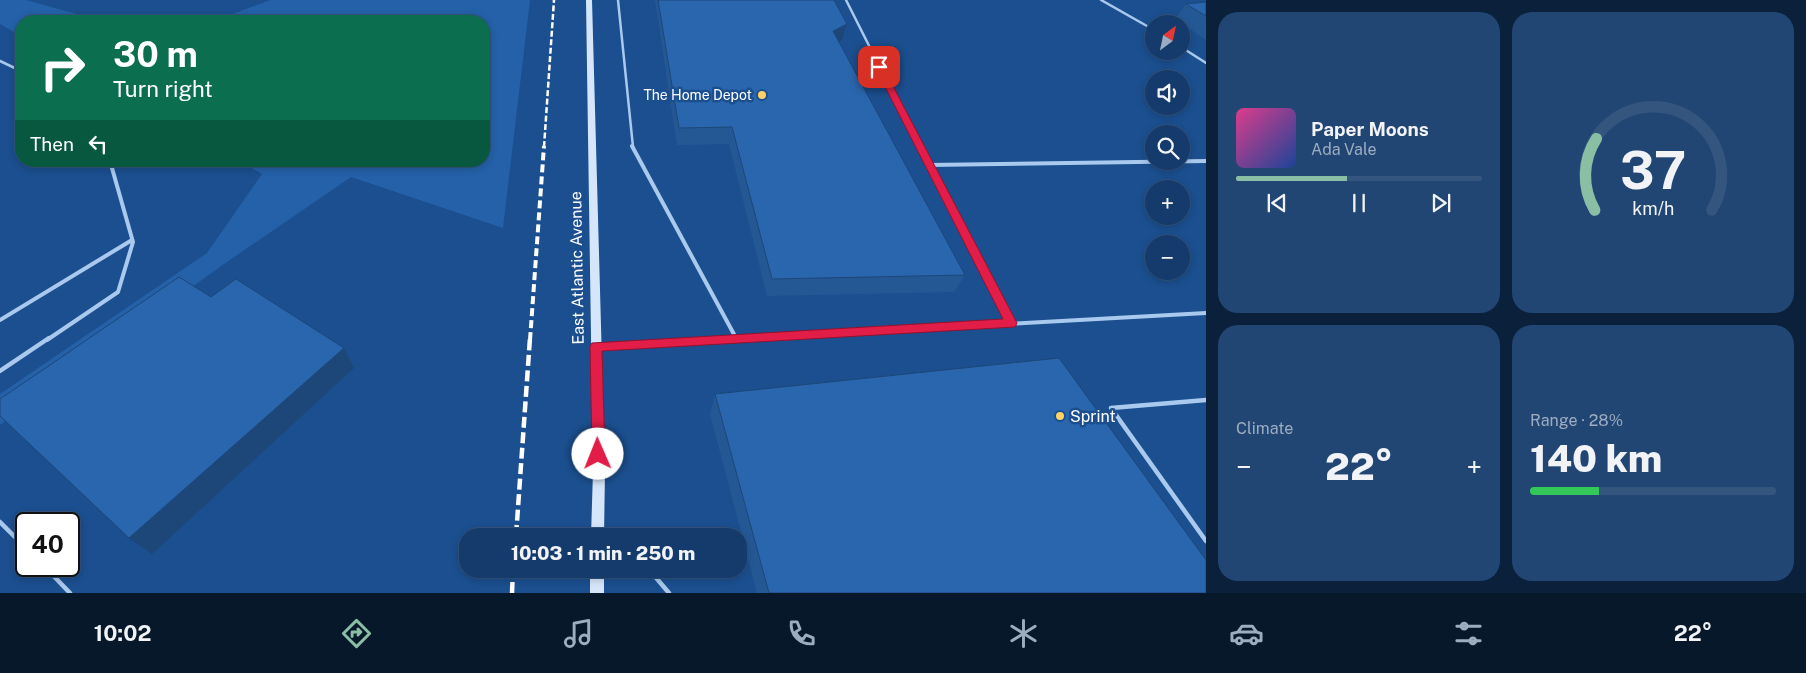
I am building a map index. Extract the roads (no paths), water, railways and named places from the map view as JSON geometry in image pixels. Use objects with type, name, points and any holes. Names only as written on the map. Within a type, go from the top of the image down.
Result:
[{"type":"street","name":"East Atlantic Avenue","points":[[589,0],[598,528]]},
{"type":"street","points":[[597,578],[597,593]]},
{"type":"lane","points":[[618,0],[632,145],[736,338]]},
{"type":"lane","points":[[846,0],[1011,323]]},
{"type":"lane","points":[[1101,0],[1145,25]]},
{"type":"lane","points":[[1190,53],[1206,63]]},
{"type":"lane","points":[[0,61],[15,69]]},
{"type":"lane","points":[[929,165],[1206,161]]},
{"type":"lane","points":[[0,371],[118,292],[132,240],[112,167]]},
{"type":"lane","points":[[0,320],[132,240]]},
{"type":"lane","points":[[596,346],[1206,313]]},
{"type":"lane","points":[[1206,400],[1111,408],[1206,541]]},
{"type":"lane","points":[[0,522],[15,537]]},
{"type":"lane","points":[[55,577],[70,593]]},
{"type":"lane","points":[[656,578],[669,593]]},
{"type":"railway","points":[[544,147],[554,0]]},
{"type":"railway","points":[[530,340],[544,146]]},
{"type":"railway","points":[[517,528],[530,338]]},
{"type":"railway","points":[[512,593],[513,578]]},
{"type":"place","name":"The Home Depot","points":[[762,95]]},
{"type":"place","name":"Sprint","points":[[1060,416]]}]
